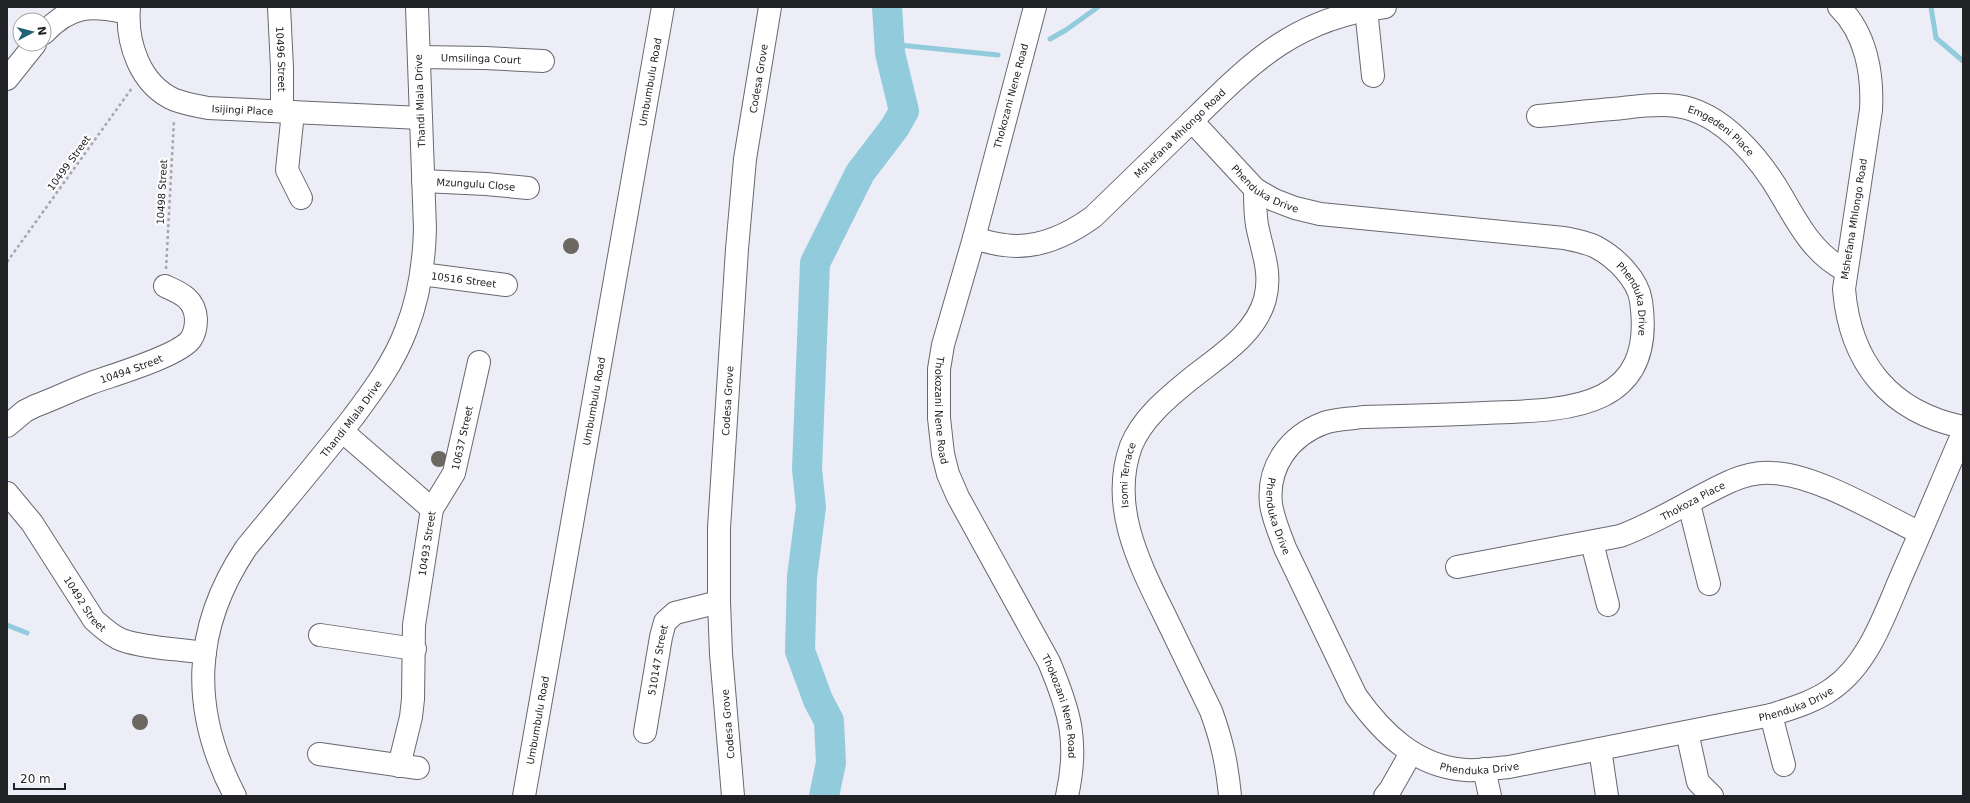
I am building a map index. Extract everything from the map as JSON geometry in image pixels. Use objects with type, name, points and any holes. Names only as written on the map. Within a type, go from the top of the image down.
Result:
[{"type":"street","points":[[52,26],[65,15],[79,9],[103,7],[129,10]]},
{"type":"street","name":"10496 Street","points":[[279,7],[282,68],[287,111],[287,170],[301,198]]},
{"type":"street","name":"Thandi Mlala Drive","points":[[234,796],[222,772],[211,742],[205,718],[203,691],[205,653],[209,627],[216,606],[234,567],[261,530],[342,431],[385,373],[396,354],[416,301],[424,244],[417,7]]},
{"type":"street","name":"Umbumbulu Road","points":[[524,796],[663,7]]},
{"type":"street","name":"Codesa Grove","points":[[733,796],[721,654],[719,528],[737,249],[745,159],[770,7]]},
{"type":"street","name":"Thokozani Nene Road","points":[[1035,7],[974,238],[943,345],[939,369],[939,418],[943,454],[948,474],[958,497],[1048,662],[1060,688],[1068,715],[1073,740],[1074,761],[1067,796]]},
{"type":"street","name":"Mshefana Mhlongo Road","points":[[1839,7],[1861,41],[1869,67],[1872,90],[1871,110],[1846,270],[1844,290],[1847,317],[1860,354],[1875,378],[1899,401],[1922,414],[1948,424],[1963,427]]},
{"type":"street","name":"Mshefana Mhlongo Road","points":[[974,238],[1005,245],[1025,245],[1041,243],[1073,231],[1093,216],[1228,85],[1273,47],[1296,33],[1319,22],[1376,8]]},
{"type":"street","points":[[1373,76],[1376,8]]},
{"type":"street","name":"Isijingi Place","points":[[129,10],[132,43],[136,59],[143,72],[153,84],[175,99],[208,108],[421,118]]},
{"type":"street","points":[[7,79],[29,52]]},
{"type":"street","name":"Umsilinga Court","points":[[419,57],[485,58],[543,62]]},
{"type":"street","name":"Emgedeni Place","points":[[1538,116],[1651,105],[1677,106],[1695,112],[1724,128],[1761,162],[1812,244],[1832,263],[1846,270]]},
{"type":"street","name":"Phenduka Drive","points":[[1192,121],[1255,189],[1274,200],[1295,208],[1320,214],[1564,238],[1582,242],[1595,247],[1612,258],[1624,270],[1634,284],[1641,298],[1644,316],[1639,354],[1631,370],[1620,384],[1608,395],[1590,403],[1570,408],[1545,411],[1363,417],[1324,423],[1305,432],[1290,445],[1279,459],[1272,474],[1271,497],[1275,522],[1285,548],[1356,696],[1371,717],[1387,734],[1411,753],[1427,761],[1466,770],[1509,767],[1771,715],[1804,704],[1833,689],[1858,662],[1880,623],[1963,433]]},
{"type":"street","name":"Mzungulu Close","points":[[423,181],[528,188]]},
{"type":"street","name":"Isomi Terrace","points":[[1230,796],[1225,754],[1211,711],[1133,547],[1124,507],[1124,489],[1126,466],[1132,445],[1145,422],[1171,395],[1234,345],[1249,329],[1259,315],[1265,300],[1268,274],[1257,226],[1255,189]]},
{"type":"street","name":"10516 Street","points":[[421,274],[506,285]]},
{"type":"street","name":"10494 Street","points":[[7,426],[25,411],[155,359],[180,348],[191,339],[196,321],[192,304],[178,292],[165,286]]},
{"type":"street","name":"10637 Street","points":[[432,509],[454,473],[479,362]]},
{"type":"street","name":"10493 Street","points":[[319,754],[408,767],[414,678],[416,606],[432,509],[342,431]]},
{"type":"street","name":"Thokoza Place","points":[[1457,567],[1592,543],[1620,536],[1640,529],[1731,481],[1746,476],[1772,473],[1787,474],[1805,479],[1841,494],[1920,533]]},
{"type":"street","name":"10492 Street","points":[[7,493],[32,522],[94,620],[108,632],[122,640],[140,644],[205,653]]},
{"type":"street","points":[[1689,504],[1709,584]]},
{"type":"street","points":[[1592,543],[1608,605]]},
{"type":"street","name":"510147 Street","points":[[645,732],[661,637],[665,622],[675,613],[719,602]]},
{"type":"street","points":[[320,635],[415,649]]},
{"type":"street","points":[[1771,715],[1784,765]]},
{"type":"street","points":[[1687,732],[1698,782],[1712,796]]},
{"type":"street","points":[[1600,749],[1607,796]]},
{"type":"street","points":[[1385,796],[1411,753]]},
{"type":"street","points":[[1484,769],[1490,796]]},
{"type":"path","name":"10499 Street","points":[[7,262],[143,72]]},
{"type":"path","name":"10498 Street","points":[[165,286],[175,99]]},
{"type":"building","points":[[568,238],[574,238],[579,243],[577,252],[574,254],[568,254],[563,249],[563,243]]},
{"type":"building","points":[[436,451],[442,451],[447,456],[445,465],[442,467],[436,467],[431,462],[431,456]]},
{"type":"building","points":[[137,714],[143,714],[148,719],[146,728],[143,730],[137,730],[132,725],[132,719]]},
{"type":"waterway","points":[[824,796],[831,763],[829,721],[818,700],[800,651],[802,577],[811,507],[807,469],[815,263],[860,173],[895,127],[904,111],[890,53],[887,7]]},
{"type":"waterway","points":[[1050,39],[1066,30],[1098,7]]},
{"type":"waterway","points":[[1931,7],[1936,38],[1963,61]]},
{"type":"waterway","points":[[889,44],[998,55]]},
{"type":"waterway","points":[[7,625],[27,633]]}]
